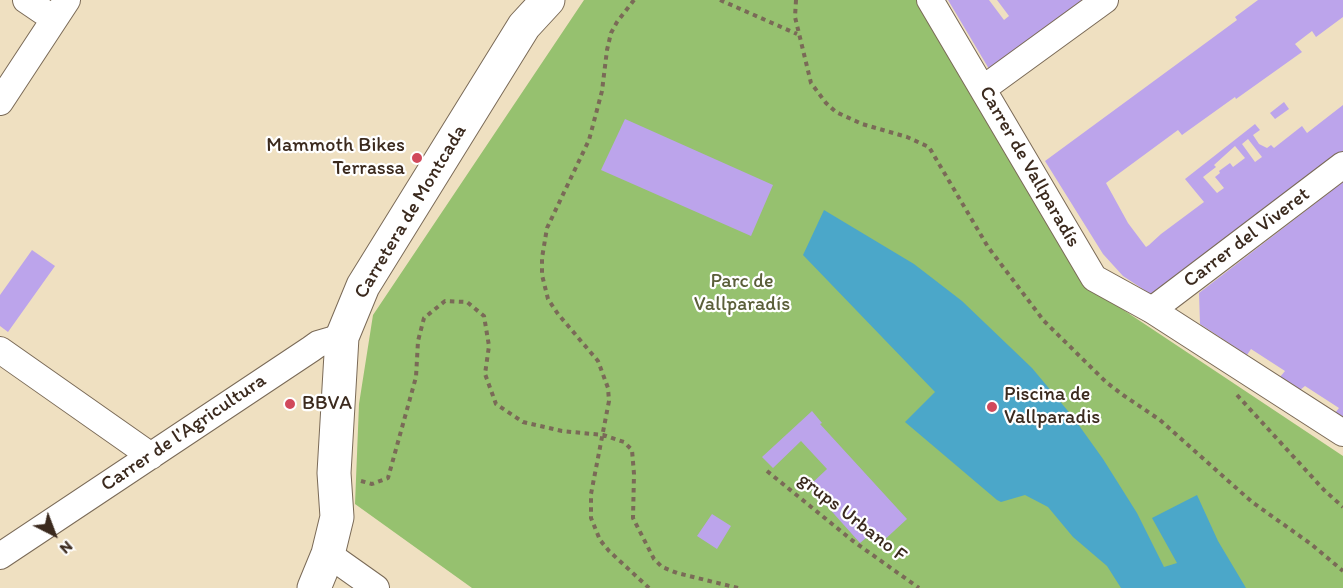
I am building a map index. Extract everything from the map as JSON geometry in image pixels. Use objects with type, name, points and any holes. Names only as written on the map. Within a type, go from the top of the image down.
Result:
[{"type":"street","points":[[0,102],[60,10],[26,0]]},
{"type":"street","name":"Carretera de Montcada","points":[[314,588],[328,554],[337,517],[334,472],[342,337],[363,286],[524,26],[548,0]]},
{"type":"street","name":"Carrer de Vallparadís","points":[[930,0],[1094,278],[1152,310],[1343,433]]},
{"type":"street","points":[[984,88],[1105,0]]},
{"type":"street","name":"Carrer del Viveret","points":[[1152,310],[1343,165]]},
{"type":"street","name":"Carrer de l'Agricultura","points":[[0,556],[310,349],[318,344],[342,337]]},
{"type":"street","points":[[0,350],[151,456]]},
{"type":"street","points":[[328,554],[376,588]]},
{"type":"path","points":[[634,0],[617,22],[612,33],[607,50],[602,91],[589,140],[548,228],[542,258],[542,275],[548,299],[558,314],[591,351],[604,374],[609,401],[591,494],[591,518],[600,540],[609,551],[649,588]]},
{"type":"path","points":[[720,0],[798,35]]},
{"type":"path","points":[[796,0],[795,17],[798,35],[811,84],[826,103],[836,112],[862,124],[907,137],[929,147],[974,225],[998,261],[1044,321],[1123,395],[1160,420],[1252,502],[1311,544],[1343,571]]},
{"type":"path","points":[[334,472],[372,484],[388,478],[416,377],[418,341],[424,318],[445,301],[467,302],[484,316],[489,346],[485,374],[495,404],[523,422],[562,431],[603,435],[624,442],[632,450],[633,518],[654,559],[662,567],[677,573],[738,588]]},
{"type":"path","points":[[1235,393],[1324,490],[1343,507]]},
{"type":"path","name":"grups Urbano F","points":[[767,471],[853,541],[919,588]]},
{"type":"green space","name":"Parc de Vallparadís","points":[[584,0],[917,0],[1095,291],[1343,456],[1343,588],[472,588],[355,504],[359,404],[373,315]]},
{"type":"water","name":"Piscina de Vallparadis","points":[[824,210],[914,264],[962,301],[1032,368],[1073,417],[1103,459],[1137,513],[1164,567],[1177,563],[1152,518],[1197,495],[1218,541],[1246,588],[1121,588],[1107,566],[1073,537],[1048,507],[1025,495],[1001,502],[997,500],[905,422],[935,392],[803,255]]},
{"type":"building","points":[[948,0],[989,0],[1004,20],[1009,16],[997,0],[1092,0],[992,74]]},
{"type":"building","points":[[1258,0],[1343,0],[1343,17],[1316,37],[1312,31],[1295,44],[1302,52],[1182,135],[1178,130],[1106,183],[1128,223],[1146,247],[1204,202],[1185,179],[1255,124],[1260,130],[1253,135],[1259,144],[1267,148],[1271,145],[1274,148],[1302,126],[1307,133],[1343,105],[1343,156],[1158,299],[1123,276],[1103,254],[1045,161],[1237,20],[1235,17]],"holes":[[[1248,139],[1262,157],[1255,162],[1242,144]],[[1235,146],[1245,158],[1233,167],[1230,163],[1219,171],[1220,173],[1215,177],[1224,188],[1217,193],[1203,177],[1216,167],[1214,165]]]},
{"type":"building","points":[[1284,102],[1289,109],[1275,119],[1270,113]]},
{"type":"building","points":[[625,119],[773,185],[751,236],[601,170]]},
{"type":"building","points":[[1343,182],[1343,418],[1335,413],[1339,408],[1305,386],[1300,390],[1280,377],[1285,371],[1251,349],[1247,355],[1200,324],[1199,293]]},
{"type":"building","points":[[32,250],[55,266],[8,332],[0,326],[0,295]]},
{"type":"building","points":[[812,411],[822,423],[820,424],[907,519],[881,543],[872,533],[860,543],[809,486],[827,469],[801,441],[773,468],[762,457]]},
{"type":"building","points":[[712,514],[731,526],[717,549],[697,536]]},
{"type":"place","name":"Mammoth Bikes Terrassa","points":[[417,158]]},
{"type":"place","name":"BBVA","points":[[290,404]]},
{"type":"place","name":"Piscina de Vallparadis","points":[[992,407]]}]
